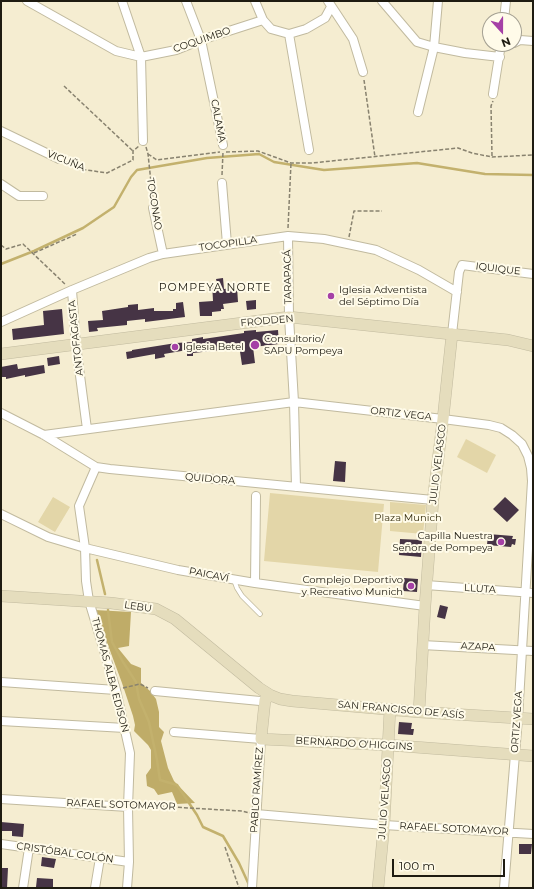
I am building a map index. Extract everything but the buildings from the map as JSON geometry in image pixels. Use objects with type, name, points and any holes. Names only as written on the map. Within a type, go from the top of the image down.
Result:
[{"type":"main road","name":"FRODDEN","points":[[1,354],[289,317],[508,340],[533,346]]},
{"type":"main road","name":"JULIO VELASCO","points":[[419,712],[422,645],[433,500],[452,334]]},
{"type":"main road","name":"LEBU","points":[[1,596],[89,601],[156,609],[175,619],[244,676],[268,698]]},
{"type":"main road","name":"SAN FRANCISCO DE ASÍS","points":[[268,698],[419,712],[533,719]]},
{"type":"main road","name":"PABLO RAMÍREZ","points":[[261,739],[268,698]]},
{"type":"main road","name":"JULIO VELASCO","points":[[378,888],[384,825],[390,709]]},
{"type":"main road","name":"BERNARDO O'HIGGINS","points":[[261,739],[388,745],[533,756]]},
{"type":"street","name":"COQUIMBO","points":[[27,1],[116,51],[141,57],[176,50],[201,40],[262,20]]},
{"type":"street","points":[[122,1],[141,57],[144,141]]},
{"type":"street","name":"CALAMA","points":[[186,1],[201,40],[223,148]]},
{"type":"street","points":[[256,1],[262,20],[272,29],[289,34],[306,29],[325,18],[329,4]]},
{"type":"street","points":[[382,1],[417,42],[465,54],[500,57]]},
{"type":"street","points":[[418,112],[434,47],[438,1]]},
{"type":"street","points":[[505,12],[506,1]]},
{"type":"street","points":[[329,4],[354,39],[363,72]]},
{"type":"street","points":[[289,34],[309,150]]},
{"type":"street","points":[[522,40],[533,41]]},
{"type":"street","points":[[493,97],[500,52]]},
{"type":"street","name":"VICUÑA","points":[[1,131],[59,159]]},
{"type":"street","points":[[1,184],[19,196],[43,196]]},
{"type":"street","points":[[222,184],[227,244]]},
{"type":"street","name":"TOCONAO","points":[[153,208],[163,254]]},
{"type":"street","name":"TOCOPILLA","points":[[1,322],[149,258],[163,254],[288,236],[324,239],[376,250],[419,270],[457,292]]},
{"type":"street","name":"TARAPACÁ","points":[[288,236],[289,317],[294,402],[296,487]]},
{"type":"street","name":"JULIO VELASCO","points":[[452,334],[459,272],[462,265]]},
{"type":"street","name":"IQUIQUE","points":[[462,265],[533,274]]},
{"type":"street","name":"ANTOFAGASTA","points":[[72,290],[76,345],[88,429]]},
{"type":"street","name":"ORTIZ VEGA","points":[[44,436],[294,402],[489,425],[501,428],[512,434],[522,444],[528,456],[531,468],[532,512],[529,593],[522,650],[504,888]]},
{"type":"street","name":"QUIDORA","points":[[1,413],[44,436],[96,467],[433,500]]},
{"type":"street","name":"THOMAS ALBA EDISON","points":[[96,467],[79,506],[89,601],[116,690],[130,753],[128,807],[129,862],[127,888]]},
{"type":"street","points":[[255,583],[256,496]]},
{"type":"street","name":"PAICAVÍ","points":[[1,514],[48,537],[84,548],[178,570],[234,580],[425,606]]},
{"type":"street","name":"LLUTA","points":[[426,585],[529,593]]},
{"type":"street","name":"AZAPA","points":[[422,645],[533,651]]},
{"type":"street","points":[[1,682],[116,690]]},
{"type":"street","name":"SAN FRANCISCO DE ASÍS","points":[[155,691],[260,701],[268,698]]},
{"type":"street","points":[[1,721],[125,728]]},
{"type":"street","name":"BERNARDO O'HIGGINS","points":[[174,732],[261,739]]},
{"type":"street","name":"PABLO RAMÍREZ","points":[[252,885],[261,739]]},
{"type":"street","name":"RAFAEL SOTOMAYOR","points":[[1,799],[128,807]]},
{"type":"street","name":"RAFAEL SOTOMAYOR","points":[[256,814],[384,825],[533,834]]},
{"type":"street","name":"CRISTÓBAL COLÓN","points":[[1,844],[129,862]]},
{"type":"street","points":[[23,888],[29,848]]},
{"type":"street","points":[[95,888],[100,858]]},
{"type":"lane","points":[[234,580],[242,596],[260,614]]},
{"type":"path","points":[[363,72],[375,157]]},
{"type":"path","points":[[64,86],[133,151]]},
{"type":"path","points":[[492,157],[491,106],[493,97]]},
{"type":"path","name":"VICUÑA","points":[[59,159],[80,169],[107,172],[133,160],[133,151],[144,141]]},
{"type":"path","points":[[223,148],[258,151],[292,163],[312,163],[458,148],[472,153],[492,157],[533,155]]},
{"type":"path","name":"TOCONAO","points":[[153,208],[148,154],[157,160],[223,148]]},
{"type":"path","name":"CALAMA","points":[[222,184],[223,148]]},
{"type":"path","name":"TARAPACÁ","points":[[288,236],[292,163]]},
{"type":"path","points":[[348,243],[354,211],[382,211]]},
{"type":"path","points":[[34,253],[77,234]]},
{"type":"path","name":"ANTOFAGASTA","points":[[1,245],[6,249],[23,244],[72,290]]},
{"type":"path","points":[[116,690],[140,684],[155,691]]},
{"type":"path","name":"RAFAEL SOTOMAYOR","points":[[128,807],[136,805],[242,811]]},
{"type":"path","points":[[225,848],[239,888]]},
{"type":"green space","points":[[466,439],[496,455],[487,473],[457,457]]},
{"type":"green space","points":[[270,493],[384,504],[378,572],[264,561]]},
{"type":"green space","points":[[53,497],[70,507],[55,532],[38,522]]},
{"type":"green space","name":"Plaza Munich","points":[[390,502],[426,505],[423,534],[390,531]]},
{"type":"shaded area","points":[[95,610],[131,612],[129,646],[118,648],[131,664],[141,668],[141,683],[156,699],[159,712],[159,727],[164,732],[161,741],[168,768],[174,781],[195,803],[177,804],[172,792],[158,795],[154,789],[147,786],[146,775],[151,768],[151,750],[134,731],[135,725],[133,716]]},
{"type":"waterway","points":[[1,264],[34,251],[83,228],[114,207],[131,177],[137,170],[207,158],[259,154],[274,162],[324,170],[417,163],[485,174],[533,175]]},
{"type":"waterway","points":[[97,560],[105,594]]},
{"type":"waterway","points":[[108,610],[112,642],[136,682],[139,699],[149,722],[160,780],[177,785],[197,815],[203,827],[223,836],[239,863],[250,887]]},
{"type":"place","name":"Iglesia Adventista del Séptimo Día","points":[[331,296]]},
{"type":"place","name":"Consultorio/ SAPU Pompeya","points":[[255,345]]},
{"type":"place","name":"Iglesia Betel","points":[[175,347]]},
{"type":"place","name":"Capilla Nuestra Señora de Pompeya","points":[[501,542]]},
{"type":"place","name":"Complejo Deportivo y Recreativo Munich","points":[[411,586]]},
{"type":"district","name":"POMPEYA NORTE","points":[[215,288]]}]
